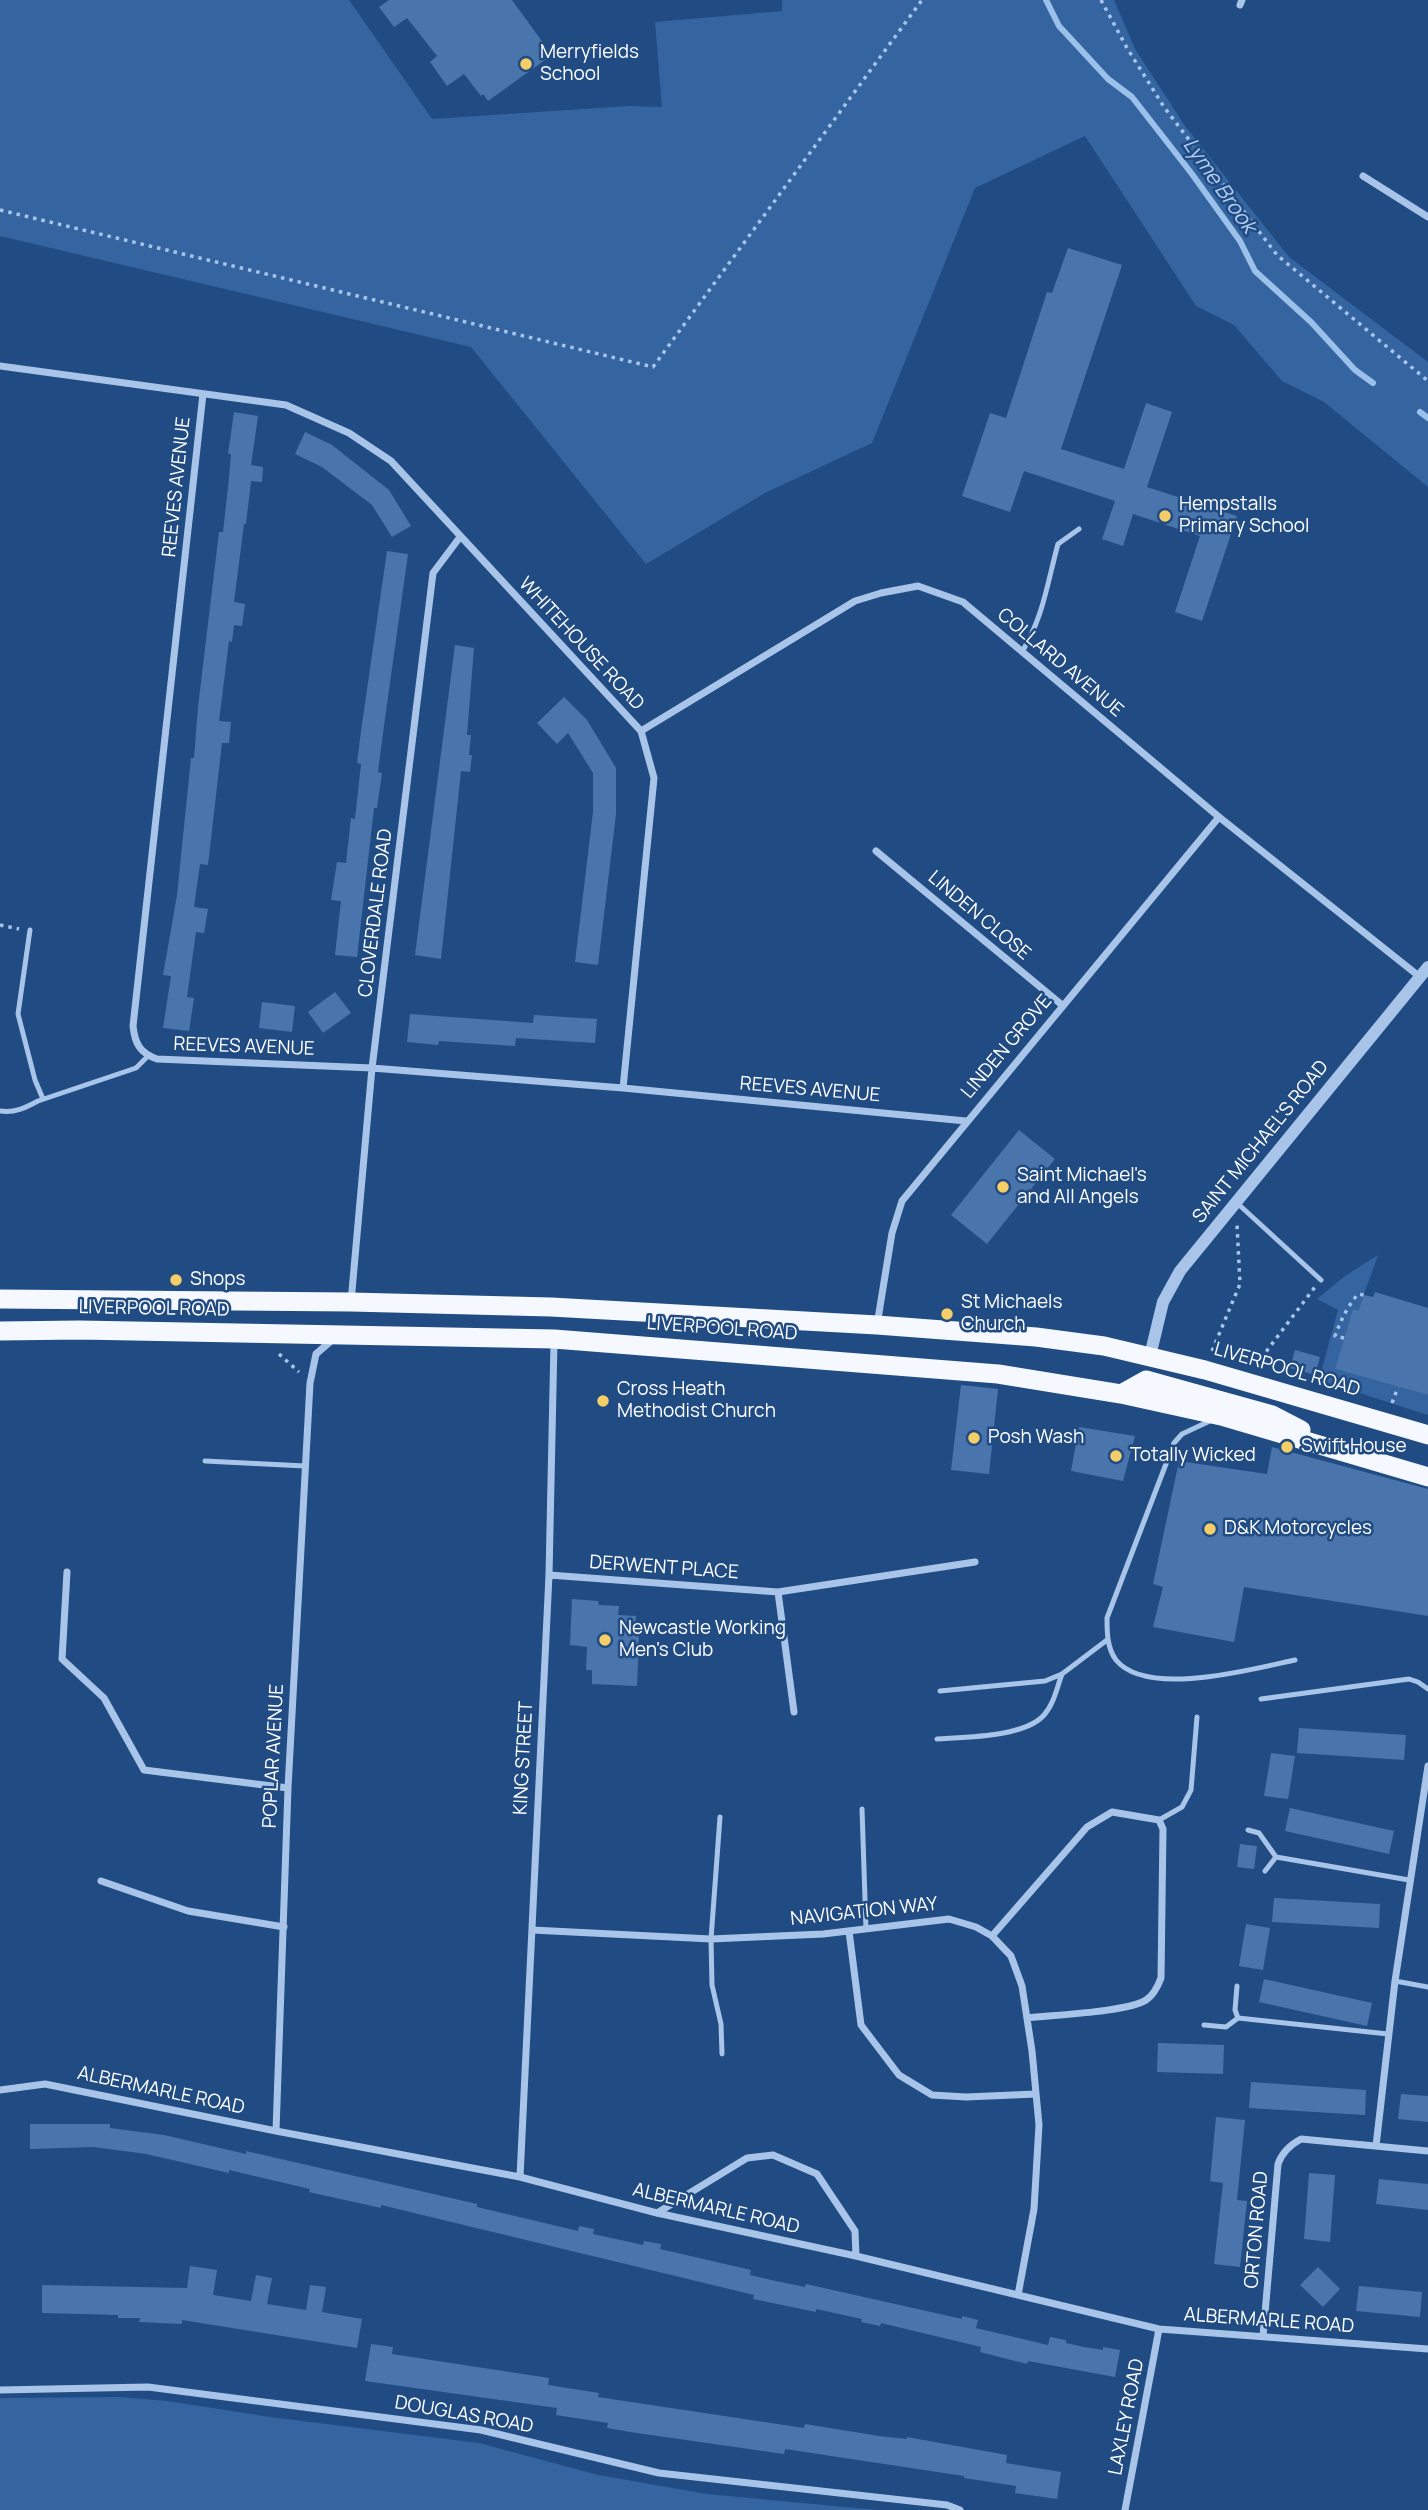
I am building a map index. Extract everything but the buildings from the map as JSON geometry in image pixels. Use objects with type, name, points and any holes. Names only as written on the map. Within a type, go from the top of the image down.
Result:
[{"type":"highway","name":"LIVERPOOL ROAD","points":[[0,1299],[551,1307],[877,1325],[1036,1337],[1104,1346],[1150,1356],[1428,1435]]},
{"type":"highway","name":"LIVERPOOL ROAD","points":[[0,1331],[80,1330],[554,1339],[998,1374],[1121,1394],[1221,1416],[1428,1477]]},
{"type":"highway","points":[[1146,1380],[1150,1356]]},
{"type":"highway","points":[[1121,1394],[1146,1380],[1272,1415],[1336,1448]]},
{"type":"street","points":[[1363,176],[1428,217]]},
{"type":"street","name":"WHITEHOUSE ROAD","points":[[0,366],[286,405],[349,433],[391,461],[641,732],[654,778],[623,1088]]},
{"type":"street","name":"REEVES AVENUE","points":[[203,394],[133,1026],[138,1047],[148,1056],[157,1059],[372,1068],[623,1088],[966,1121]]},
{"type":"street","name":"CLOVERDALE ROAD","points":[[351,1302],[372,1068],[433,573],[460,537]]},
{"type":"street","name":"COLLARD AVENUE","points":[[641,732],[855,601],[918,586],[962,602],[1219,817],[1424,972]]},
{"type":"street","name":"LINDEN GROVE","points":[[877,1325],[892,1233],[902,1200],[1219,817]]},
{"type":"street","name":"LINDEN CLOSE","points":[[876,851],[1062,1005]]},
{"type":"street","name":"SAINT MICHAEL'S ROAD","points":[[1150,1356],[1163,1301],[1171,1285],[1424,972]]},
{"type":"street","name":"POPLAR AVENUE","points":[[276,2131],[288,1788],[310,1383],[316,1354],[325,1344],[344,1335]]},
{"type":"street","name":"KING STREET","points":[[520,2177],[549,1575],[554,1339]]},
{"type":"street","name":"DERWENT PLACE","points":[[549,1575],[778,1592],[975,1562]]},
{"type":"street","points":[[67,1572],[62,1659],[104,1698],[144,1770],[288,1788]]},
{"type":"street","points":[[778,1592],[794,1712]]},
{"type":"street","points":[[1376,2146],[1395,1981],[1428,1766]]},
{"type":"street","points":[[992,1936],[1087,1827],[1112,1812],[1159,1820],[1163,1829],[1161,1978],[1156,1990],[1146,2000],[1129,2007],[1027,2018]]},
{"type":"street","points":[[101,1881],[188,1911],[284,1927]]},
{"type":"street","name":"NAVIGATION WAY","points":[[532,1930],[711,1939],[849,1931],[949,1919],[976,1927],[992,1936],[1011,1956],[1022,1986],[1039,2125],[1034,2209],[1018,2295]]},
{"type":"street","points":[[849,1931],[861,2025],[900,2075],[932,2095],[966,2097],[1036,2094]]},
{"type":"street","name":"ALBERMARLE ROAD","points":[[0,2090],[45,2084],[520,2177],[657,2213],[856,2256],[1159,2329],[1428,2349]]},
{"type":"street","name":"ORTON ROAD","points":[[1263,2336],[1280,2156],[1301,2139],[1428,2151]]},
{"type":"street","points":[[657,2213],[747,2158],[773,2155],[817,2174],[855,2231],[856,2256]]},
{"type":"street","name":"LAXLEY ROAD","points":[[1125,2510],[1159,2329]]},
{"type":"street","name":"DOUGLAS ROAD","points":[[0,2390],[148,2387],[481,2430],[659,2473],[947,2505],[960,2510]]},
{"type":"lane","points":[[1022,652],[1034,632],[1047,597],[1058,544],[1079,529]]},
{"type":"lane","points":[[30,930],[18,1014],[35,1080],[43,1099]]},
{"type":"lane","points":[[0,1111],[11,1113],[43,1099],[136,1068],[148,1056]]},
{"type":"lane","points":[[1236,1202],[1321,1279]]},
{"type":"lane","points":[[1221,1416],[1182,1434],[1174,1443],[1107,1618],[1107,1640],[1115,1659],[1128,1670],[1147,1678],[1172,1679],[1239,1672],[1296,1660]]},
{"type":"lane","points":[[205,1461],[305,1466]]},
{"type":"lane","points":[[940,1691],[1045,1681],[1062,1674],[1107,1640]]},
{"type":"lane","points":[[937,1739],[1027,1728],[1046,1713],[1062,1674]]},
{"type":"lane","points":[[1261,1699],[1409,1679],[1428,1689]]},
{"type":"lane","points":[[1159,1820],[1182,1807],[1191,1790],[1198,1717]]},
{"type":"lane","points":[[862,1809],[866,1928]]},
{"type":"lane","points":[[720,1817],[711,1939],[712,1985],[721,2024],[722,2054]]},
{"type":"lane","points":[[1248,1830],[1259,1833],[1276,1857],[1409,1880]]},
{"type":"lane","points":[[1265,1871],[1276,1857]]},
{"type":"lane","points":[[1395,1981],[1428,1987]]},
{"type":"lane","points":[[1237,1986],[1235,2010],[1238,2018]]},
{"type":"lane","points":[[1204,2025],[1226,2027],[1238,2018],[1388,2034]]},
{"type":"path","points":[[0,210],[653,367],[922,0]]},
{"type":"path","points":[[1101,0],[1164,107],[1277,255],[1428,381]]},
{"type":"path","points":[[0,925],[30,930]]},
{"type":"path","points":[[1205,1370],[1240,1284],[1236,1202]]},
{"type":"path","points":[[1245,1381],[1321,1279]]},
{"type":"path","points":[[1344,1338],[1335,1336],[1342,1317],[1358,1294],[1364,1295]]},
{"type":"path","points":[[1392,1403],[1398,1387]]},
{"type":"shaded area","points":[[0,0],[349,0],[432,119],[629,106],[662,107],[655,22],[782,11],[782,0],[1114,0],[1135,49],[1185,126],[1289,257],[1428,362],[1428,487],[1324,402],[1282,381],[1234,325],[1196,306],[1085,136],[975,188],[872,443],[765,493],[646,564],[471,347],[0,236]]},
{"type":"shaded area","points":[[1378,1255],[1358,1311],[1353,1310],[1335,1369],[1428,1395],[1428,1415],[1319,1380],[1338,1310],[1317,1299],[1345,1276]]},
{"type":"shaded area","points":[[120,2397],[479,2443],[598,2475],[707,2494],[877,2510],[0,2510],[0,2398]]},
{"type":"waterway","name":"Lyme Brook","points":[[1046,0],[1059,26],[1108,79],[1132,97],[1192,174],[1240,241],[1255,271],[1311,322],[1355,370],[1373,383]]},
{"type":"waterway","name":"Lyme Brook","points":[[1420,412],[1428,418]]},
{"type":"place","name":"Merryfields School","points":[[526,64]]},
{"type":"place","name":"Hempstalls Primary School","points":[[1165,516]]},
{"type":"place","name":"Saint Michael's and All Angels","points":[[1003,1187]]},
{"type":"place","name":"Shops","points":[[176,1280]]},
{"type":"place","name":"St Michaels Church","points":[[947,1314]]},
{"type":"place","name":"Cross Heath Methodist Church","points":[[603,1401]]},
{"type":"place","name":"Posh Wash","points":[[974,1438]]},
{"type":"place","name":"Swift House","points":[[1287,1447]]},
{"type":"place","name":"Totally Wicked","points":[[1116,1456]]},
{"type":"place","name":"D&K Motorcycles","points":[[1210,1529]]},
{"type":"place","name":"Newcastle Working Men's Club","points":[[605,1640]]}]
